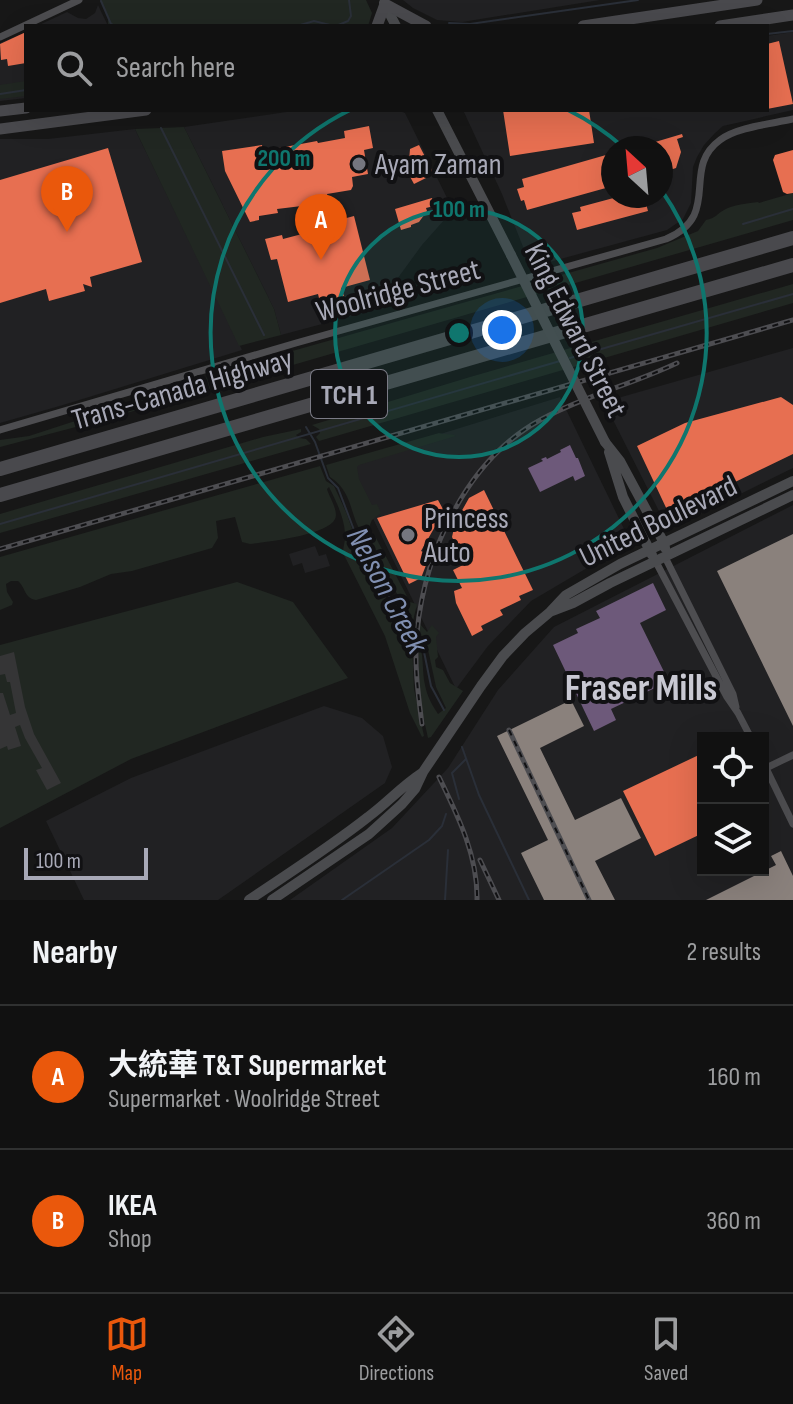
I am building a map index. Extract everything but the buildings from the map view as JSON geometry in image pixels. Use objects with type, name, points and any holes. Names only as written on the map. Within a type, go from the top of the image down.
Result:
[{"type":"highway","name":"Trans-Canada Highway","points":[[0,469],[793,238]]},
{"type":"highway","name":"Trans-Canada Highway","points":[[0,495],[793,265]]},
{"type":"highway","points":[[0,458],[116,436]]},
{"type":"main road","points":[[596,24],[757,0]]},
{"type":"main road","points":[[378,24],[384,2]]},
{"type":"main road","points":[[384,2],[395,24]]},
{"type":"main road","points":[[384,2],[422,24]]},
{"type":"main road","points":[[733,24],[793,15]]},
{"type":"main road","points":[[0,111],[24,108]]},
{"type":"main road","points":[[0,129],[131,112]]},
{"type":"main road","name":"King Edward Street","points":[[438,112],[605,442],[623,497],[649,550],[660,560],[664,543],[620,461],[605,442]]},
{"type":"main road","name":"United Boulevard","points":[[272,900],[356,844],[410,796],[423,772],[503,656],[566,595],[649,550],[793,481]]},
{"type":"main road","name":"United Boulevard","points":[[550,612],[793,495]]},
{"type":"main road","name":"United Boulevard","points":[[249,900],[372,815],[405,783],[423,772]]},
{"type":"street","points":[[28,24],[79,0]]},
{"type":"street","points":[[0,37],[24,26]]},
{"type":"street","name":"Woolridge Street","points":[[0,430],[282,346],[666,239],[684,229],[696,212],[700,201],[701,169],[714,144],[734,132],[793,119]]},
{"type":"street","name":"King Edward Street","points":[[660,560],[727,697],[748,732]]},
{"type":"street","points":[[769,763],[793,755]]},
{"type":"street","points":[[769,775],[793,824]]},
{"type":"shaded area","points":[[100,0],[366,0],[372,13],[369,24],[108,24],[108,16]]},
{"type":"shaded area","points":[[403,0],[600,0],[462,22],[437,20]]},
{"type":"shaded area","points":[[98,5],[107,24],[41,24],[67,12],[86,19],[95,13]]},
{"type":"shaded area","points":[[793,32],[793,110],[723,126],[715,133],[704,145],[693,167],[691,203],[683,219],[667,230],[531,267],[464,112],[769,112],[769,36]]},
{"type":"shaded area","points":[[24,33],[24,98],[0,101],[0,43]]},
{"type":"shaded area","points":[[24,81],[24,96],[0,99],[0,85]]},
{"type":"shaded area","points":[[286,112],[402,112],[453,210],[422,245],[384,297],[367,312],[281,335],[274,309],[184,127]]},
{"type":"shaded area","points":[[184,127],[274,309],[281,335],[239,346],[135,129]]},
{"type":"shaded area","points":[[135,129],[242,350],[0,423],[0,139],[48,139]]},
{"type":"shaded area","points":[[793,193],[793,220],[0,447],[0,440],[29,436],[124,408],[155,394],[264,359],[657,248],[698,231],[706,220],[727,208]]},
{"type":"shaded area","points":[[793,284],[793,303],[319,441],[316,437],[319,429],[312,425],[470,377]]},
{"type":"shaded area","points":[[793,348],[793,468],[682,523],[661,515],[604,402]]},
{"type":"shaded area","points":[[560,397],[626,533],[621,548],[531,601],[488,646],[456,689],[346,463]]},
{"type":"shaded area","points":[[301,429],[296,435],[311,444],[0,533],[0,514],[263,437]]},
{"type":"shaded area","points":[[439,433],[456,436],[357,467],[359,479],[372,505],[377,504],[381,513],[372,520],[367,532],[375,536],[410,602],[417,604],[413,632],[398,605],[399,597],[387,583],[371,542],[358,527],[345,492],[330,477],[326,465]]},
{"type":"shaded area","points":[[320,466],[326,481],[334,486],[355,537],[364,546],[370,568],[401,629],[412,643],[414,689],[422,737],[410,713],[385,636],[343,553],[343,521],[329,487],[327,489],[336,516],[330,525],[321,529],[296,537],[250,544],[242,542],[235,517],[216,521],[218,538],[212,548],[111,574],[36,600],[27,595],[18,581],[11,581],[6,584],[12,605],[0,610],[0,557]]},
{"type":"shaded area","points":[[793,505],[793,900],[290,900],[392,828],[448,768],[498,690],[554,627]]},
{"type":"shaded area","points":[[315,546],[319,556],[326,554],[330,566],[305,573],[302,563],[293,566],[289,554]]},
{"type":"shaded area","points":[[237,582],[293,602],[348,678],[131,759],[0,828],[0,645]]},
{"type":"shaded area","points":[[419,623],[427,632],[432,625],[439,633],[436,637],[436,667],[443,670],[450,683],[463,691],[428,738],[420,702],[418,646],[430,700],[438,714],[446,708],[436,687],[426,640],[419,636]]},
{"type":"shaded area","points":[[324,706],[362,718],[383,736],[392,767],[385,783],[218,900],[84,900],[46,821],[131,778]]},
{"type":"waterway","points":[[341,24],[351,16],[349,0]]},
{"type":"waterway","points":[[449,23],[470,24],[638,0]]},
{"type":"waterway","name":"Nelson Creek","points":[[101,1],[111,24]]},
{"type":"waterway","points":[[304,24],[314,21],[326,24]]},
{"type":"waterway","points":[[769,34],[793,31]]},
{"type":"waterway","points":[[0,94],[24,90]]},
{"type":"waterway","name":"Nelson Creek","points":[[161,128],[264,335]]},
{"type":"waterway","points":[[743,224],[793,209]]},
{"type":"waterway","points":[[570,358],[793,294]]},
{"type":"waterway","points":[[0,524],[560,361]]},
{"type":"waterway","name":"Nelson Creek","points":[[278,363],[282,371]]},
{"type":"waterway","name":"Nelson Creek","points":[[306,427],[328,478],[338,488],[354,530],[367,545],[403,626],[412,637],[422,642],[431,686],[444,710]]},
{"type":"waterway","name":"Nelson Creek","points":[[462,747],[479,795],[529,900]]},
{"type":"waterway","points":[[459,799],[452,773],[466,759]]},
{"type":"waterway","points":[[342,900],[429,840],[442,826],[446,814]]},
{"type":"waterway","points":[[445,900],[448,850]]},
{"type":"railway","points":[[0,549],[793,320]]},
{"type":"railway","points":[[422,724],[416,655],[422,601],[440,540],[454,510],[472,483],[515,436],[542,419],[677,363]]},
{"type":"railway","points":[[509,730],[589,900]]},
{"type":"railway","points":[[439,777],[460,821],[470,852],[477,900]]},
{"type":"railway","points":[[480,860],[499,900]]},
{"type":"place","name":"Ayam Zaman","points":[[359,164]]},
{"type":"place","name":"IKEA","points":[[67,232]]},
{"type":"place","name":"大統華 T&T Supermarket","points":[[321,260]]},
{"type":"place","name":"Princess Auto","points":[[408,535]]},
{"type":"district","name":"Fraser Mills","points":[[641,687]]}]
